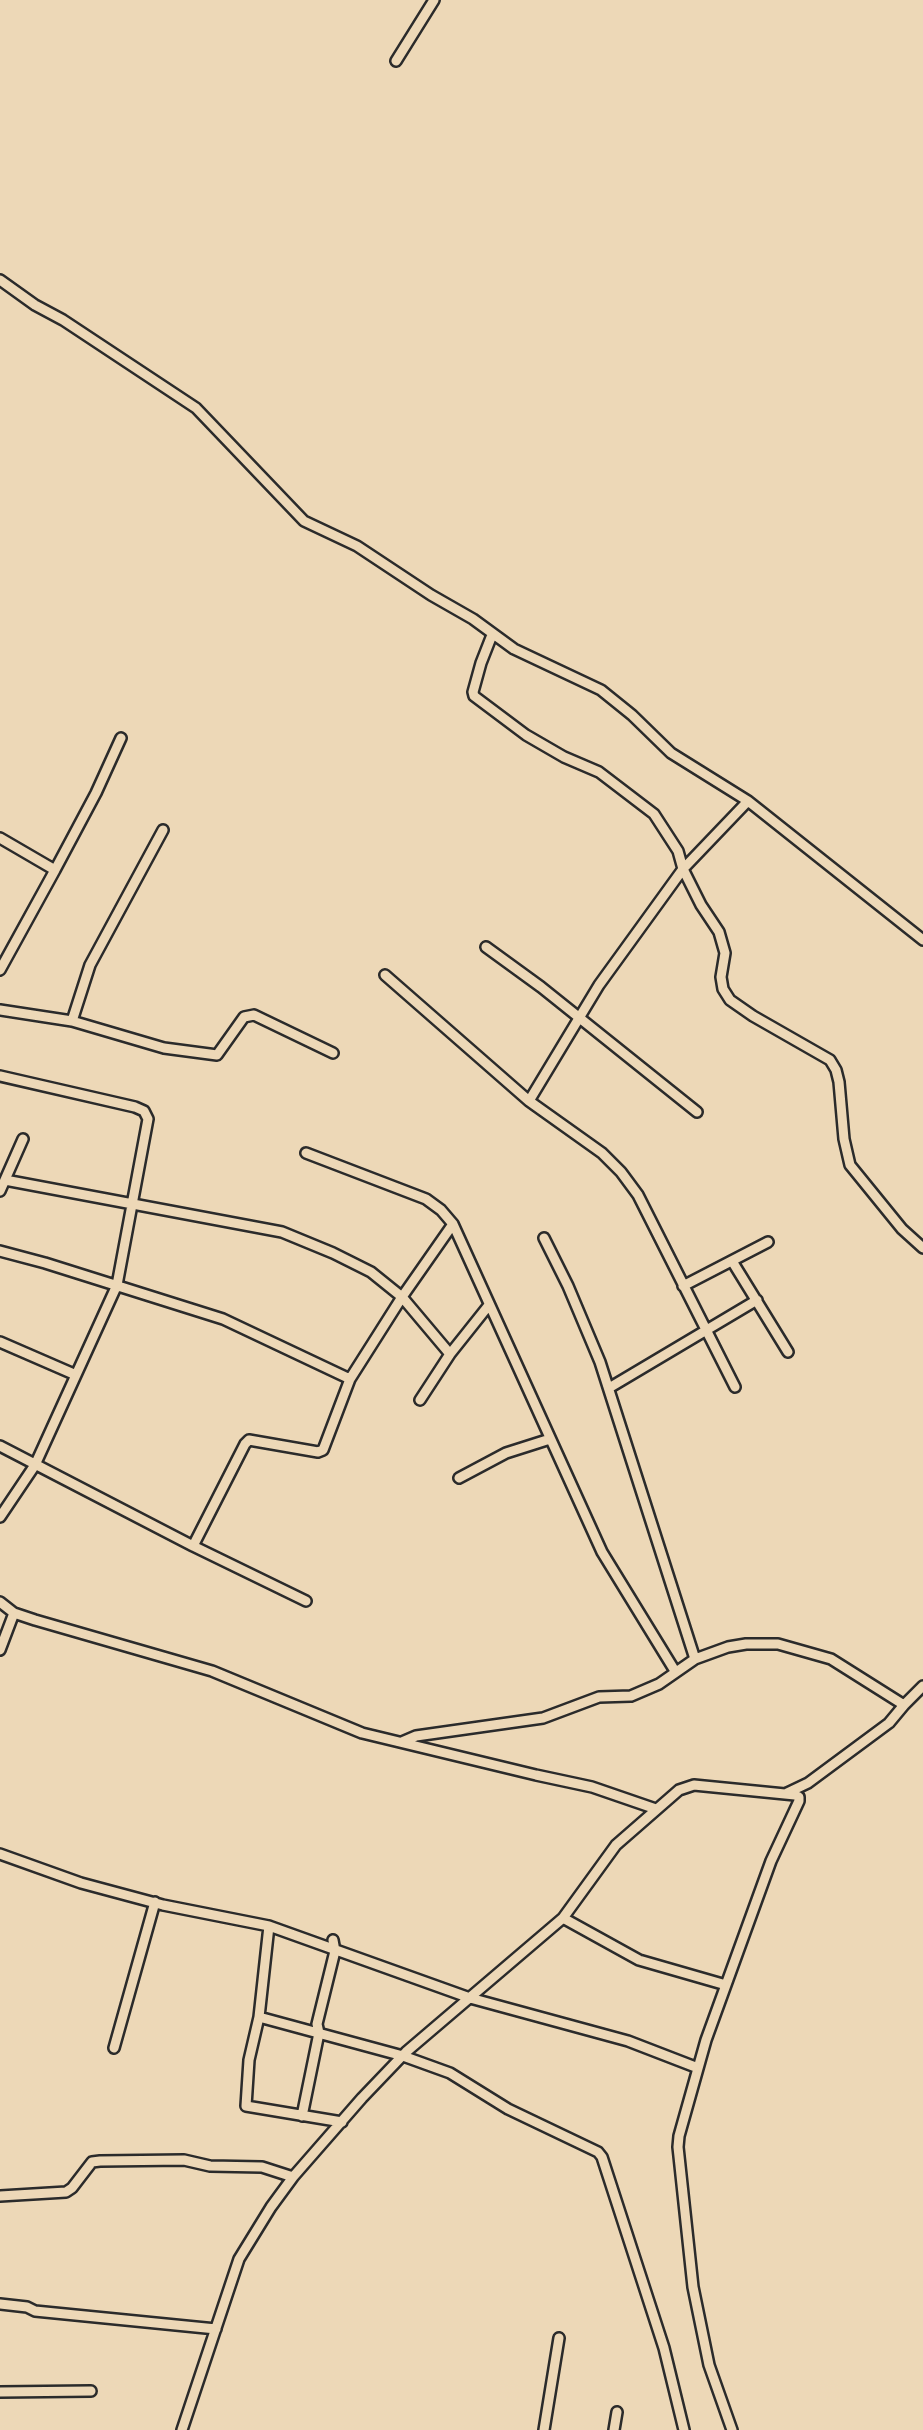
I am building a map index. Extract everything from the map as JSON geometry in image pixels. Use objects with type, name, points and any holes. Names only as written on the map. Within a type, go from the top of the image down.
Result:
[{"type":"street","points":[[396,61],[434,0]]},
{"type":"street","points":[[0,280],[196,408],[304,521],[357,546],[431,595],[473,619],[492,635],[537,661],[601,690],[682,761],[748,801],[923,940]]},
{"type":"street","points":[[492,635],[473,692],[476,699],[526,735],[564,757],[599,772],[654,814],[678,851],[683,869],[723,942],[725,953],[720,977],[723,989],[730,1000],[753,1016],[830,1060],[839,1082],[844,1139],[850,1165],[896,1223],[923,1248]]},
{"type":"street","points":[[0,970],[96,793],[121,738]]},
{"type":"street","points":[[529,1101],[599,985],[683,869],[748,801]]},
{"type":"street","points":[[72,1021],[90,966],[163,830]]},
{"type":"street","points":[[0,838],[55,870]]},
{"type":"street","points":[[486,948],[541,987],[697,1112]]},
{"type":"street","points":[[385,975],[529,1101],[602,1153],[621,1172],[638,1195],[735,1387]]},
{"type":"street","points":[[0,1010],[72,1021],[164,1048],[217,1054],[244,1017],[254,1015],[333,1053]]},
{"type":"street","points":[[0,1076],[135,1107],[144,1111],[148,1119],[117,1285],[35,1465],[0,1517]]},
{"type":"street","points":[[0,1191],[23,1139]]},
{"type":"street","points":[[306,1153],[426,1199],[441,1210],[453,1224],[602,1552],[675,1671]]},
{"type":"street","points":[[5,1180],[282,1232],[333,1252],[371,1272],[402,1297],[450,1354]]},
{"type":"street","points":[[193,1546],[249,1440],[318,1452],[323,1450],[350,1379],[402,1297],[453,1224]]},
{"type":"street","points":[[544,1238],[568,1286],[609,1388],[695,1659]]},
{"type":"street","points":[[683,1286],[768,1242]]},
{"type":"street","points":[[0,1251],[223,1319],[350,1379]]},
{"type":"street","points":[[732,1261],[788,1352]]},
{"type":"street","points":[[609,1388],[757,1300]]},
{"type":"street","points":[[420,1400],[450,1354],[489,1305]]},
{"type":"street","points":[[0,1342],[76,1375]]},
{"type":"street","points":[[459,1478],[506,1453],[550,1439]]},
{"type":"street","points":[[0,1446],[193,1546],[306,1601]]},
{"type":"street","points":[[0,1602],[14,1613],[212,1671],[362,1733],[490,1765],[592,1787],[656,1809]]},
{"type":"street","points":[[0,1650],[14,1613]]},
{"type":"street","points":[[402,1742],[416,1736],[543,1718],[599,1697],[632,1696],[659,1684],[695,1659],[728,1647],[746,1644],[778,1644],[799,1648],[831,1659],[904,1704]]},
{"type":"street","points":[[784,1793],[808,1783],[873,1736],[889,1723],[904,1704],[923,1686]]},
{"type":"street","points":[[182,2430],[239,2259],[271,2207],[293,2177],[403,2055],[563,1918],[613,1849],[685,1786],[784,1793],[799,1797],[771,1861],[726,1985],[698,2068],[679,2136],[678,2146],[693,2287],[709,2365],[732,2430]]},
{"type":"street","points":[[0,1854],[81,1883],[163,1905],[269,1926],[470,1998],[628,2041],[698,2068]]},
{"type":"street","points":[[114,2048],[155,1902]]},
{"type":"street","points":[[563,1918],[639,1960],[726,1985]]},
{"type":"street","points":[[269,1926],[259,2017],[249,2060],[246,2106],[342,2122]]},
{"type":"street","points":[[302,2116],[319,2033],[317,2024],[335,1951],[333,1940]]},
{"type":"street","points":[[259,2017],[403,2055],[450,2073],[508,2109],[598,2152],[603,2157],[663,2348],[684,2430]]},
{"type":"street","points":[[0,2196],[66,2192],[92,2163],[100,2161],[184,2160],[210,2166],[262,2167],[293,2177]]},
{"type":"street","points":[[0,2304],[27,2307],[35,2311],[216,2330]]},
{"type":"street","points":[[544,2430],[559,2338]]},
{"type":"street","points":[[0,2392],[91,2391]]},
{"type":"street","points":[[614,2430],[617,2412]]}]
